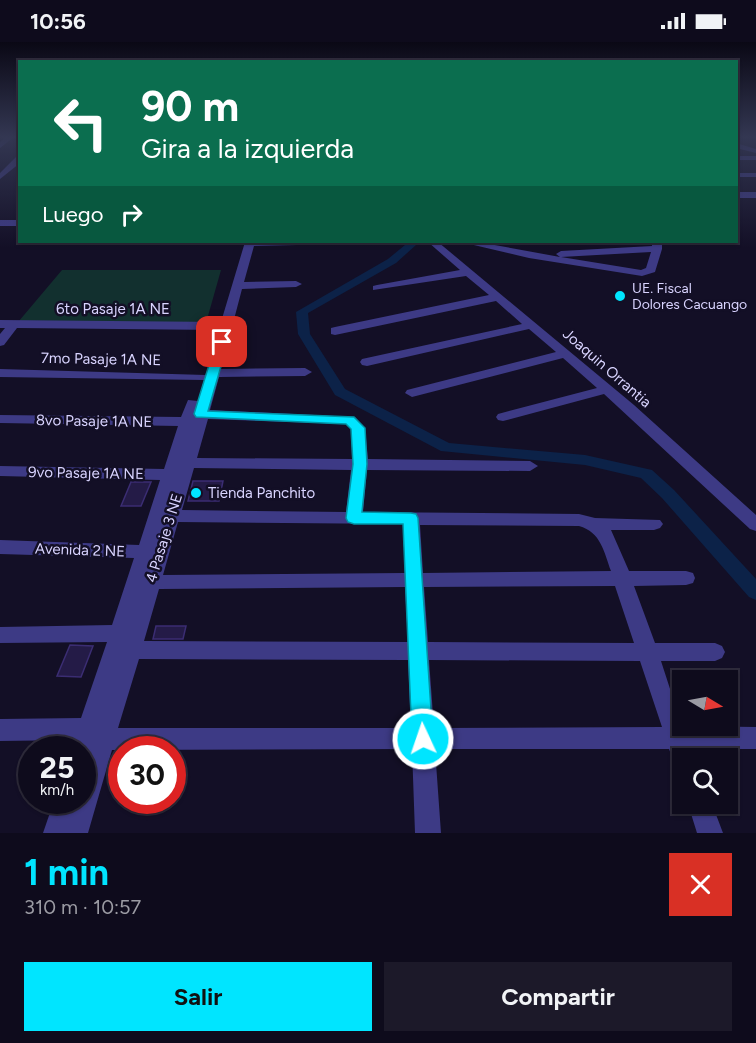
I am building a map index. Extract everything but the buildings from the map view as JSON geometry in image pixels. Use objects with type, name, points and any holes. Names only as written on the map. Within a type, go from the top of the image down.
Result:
[{"type":"street","points":[[738,175],[756,175]]},
{"type":"street","points":[[738,195],[756,195]]},
{"type":"street","points":[[0,223],[18,223]]},
{"type":"street","name":"4 Pasaje 3 NE","points":[[222,326],[238,286],[247,243]]},
{"type":"street","name":"4 Pasaje 3 NE","points":[[92,736],[153,552],[164,516],[172,475],[194,418],[247,243]]},
{"type":"street","name":"Joaquin Orrantia","points":[[434,243],[678,451],[756,525]]},
{"type":"street","points":[[471,243],[529,255],[642,273],[651,270],[657,245],[529,255]]},
{"type":"street","points":[[377,288],[469,272]]},
{"type":"street","points":[[238,286],[296,284]]},
{"type":"street","points":[[335,331],[498,297]]},
{"type":"street","name":"6to Pasaje 1A NE","points":[[0,324],[222,326]]},
{"type":"street","points":[[0,342],[14,324]]},
{"type":"street","points":[[367,362],[532,325]]},
{"type":"street","points":[[412,393],[565,354]]},
{"type":"street","name":"7mo Pasaje 1A NE","points":[[0,373],[207,375],[305,372]]},
{"type":"street","points":[[502,417],[608,390]]},
{"type":"street","name":"4 Pasaje 3 NE","points":[[164,516],[188,463],[194,418]]},
{"type":"street","name":"8vo Pasaje 1A NE","points":[[0,419],[350,420],[358,428],[360,464],[354,518]]},
{"type":"street","points":[[188,463],[530,466]]},
{"type":"street","name":"9vo Pasaje 1A NE","points":[[0,471],[172,475]]},
{"type":"street","points":[[164,516],[579,520],[596,524],[654,524]]},
{"type":"street","points":[[411,518],[428,833]]},
{"type":"street","points":[[596,524],[606,533],[681,748]]},
{"type":"street","name":"Avenida 2 NE","points":[[0,548],[153,552]]},
{"type":"street","name":"4 Pasaje 3 NE","points":[[125,641],[151,582],[153,552]]},
{"type":"street","points":[[151,582],[686,578]]},
{"type":"street","points":[[0,635],[418,651],[715,652]]},
{"type":"street","points":[[0,730],[61,736]]},
{"type":"street","points":[[688,748],[756,738]]},
{"type":"street","points":[[96,739],[423,739],[672,749]]},
{"type":"street","points":[[56,833],[62,814]]},
{"type":"street","name":"4 Pasaje 3 NE","points":[[75,833],[78,814]]},
{"type":"street","points":[[703,814],[710,833]]},
{"type":"green space","points":[[62,270],[221,270],[206,323],[19,321]]},
{"type":"waterway","points":[[408,243],[411,245],[392,261],[302,312],[304,334],[340,392],[446,448],[585,460],[646,474],[668,494],[756,592]]},
{"type":"place","name":"UE. Fiscal Dolores Cacuango","points":[[620,296]]},
{"type":"place","name":"Tienda Panchito","points":[[196,493]]},
{"type":"route","points":[[222,342],[200,414],[350,420],[358,428],[360,464],[354,518],[411,518],[423,739]]}]
